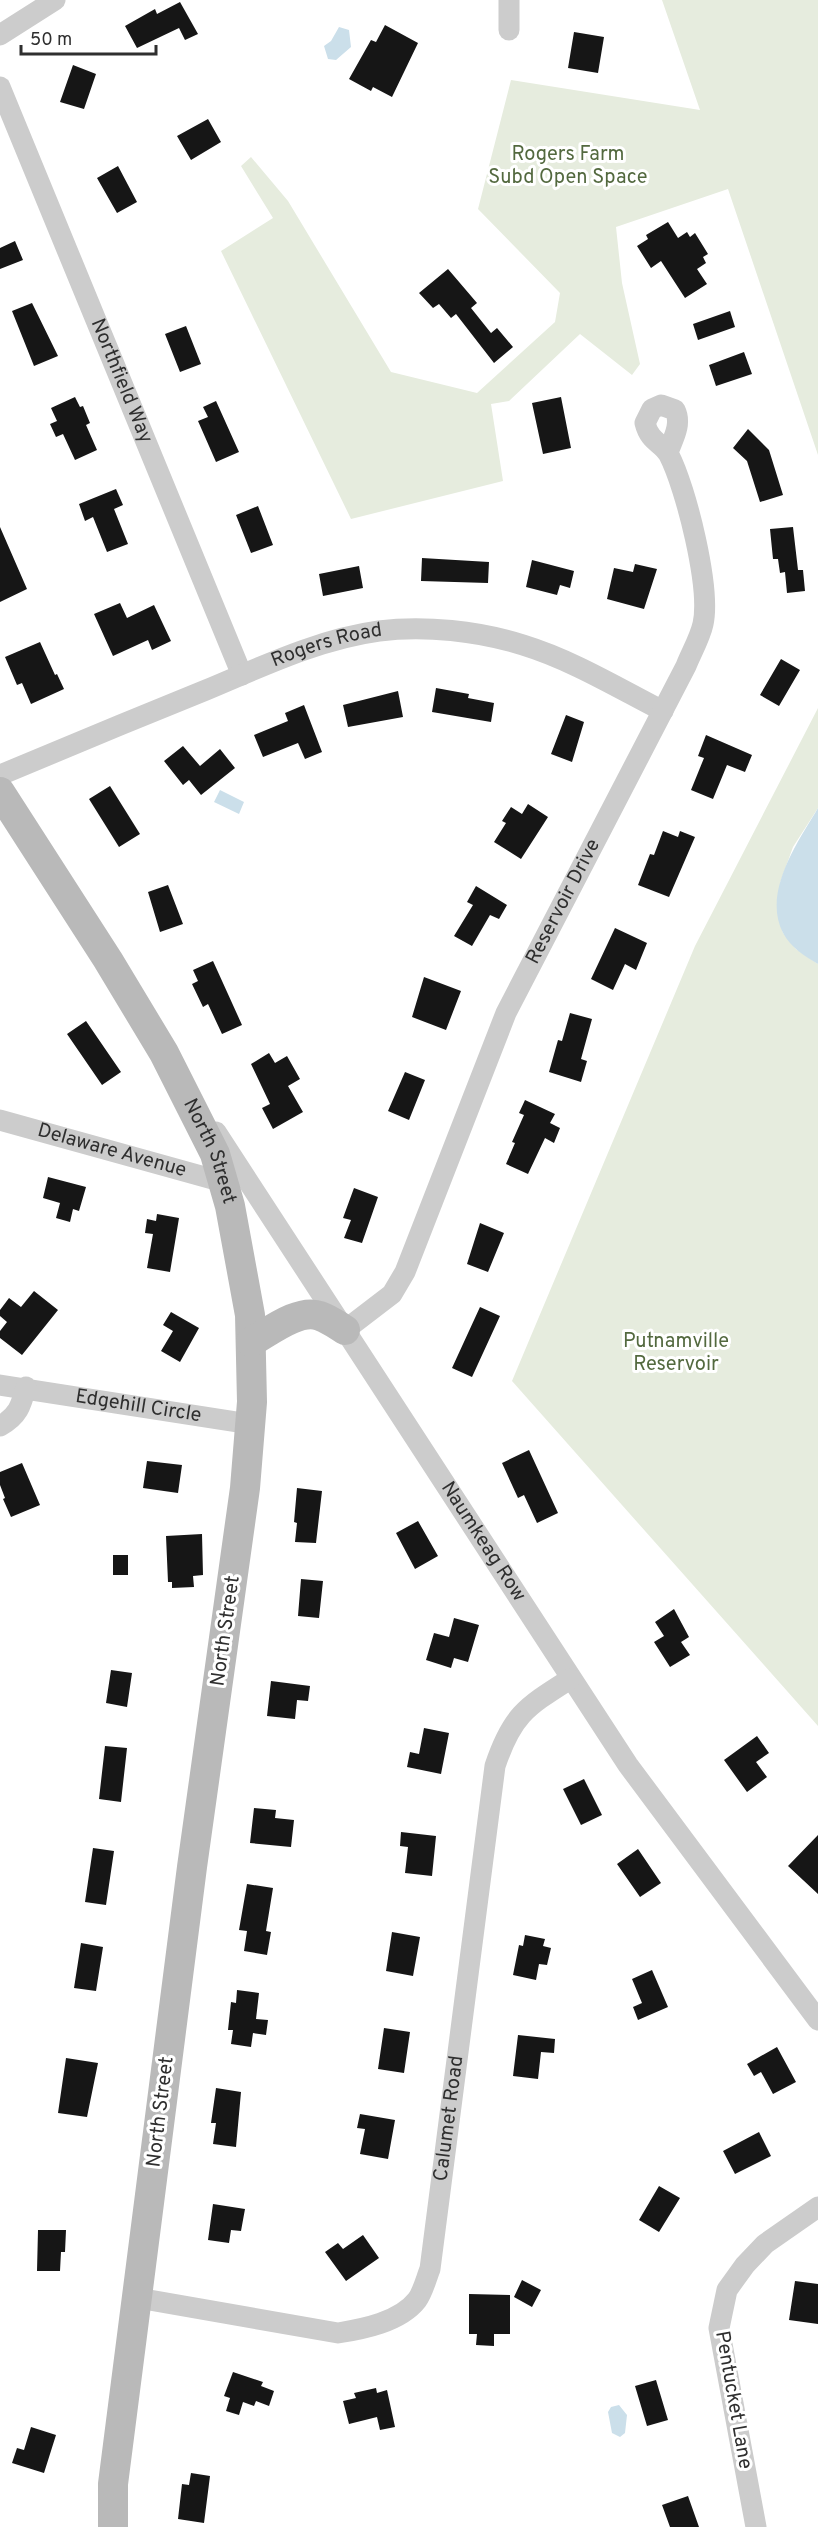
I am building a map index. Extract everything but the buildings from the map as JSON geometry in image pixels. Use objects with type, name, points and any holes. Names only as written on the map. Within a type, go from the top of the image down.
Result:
[{"type":"street","points":[[0,35],[55,0]]},
{"type":"street","points":[[509,0],[509,30]]},
{"type":"street","name":"Northfield Way","points":[[0,87],[242,675]]},
{"type":"street","name":"Reservoir Drive","points":[[345,1330],[392,1294],[405,1272],[506,1013],[686,666],[703,623],[703,574],[689,514],[668,452]]},
{"type":"street","name":"Rogers Road","points":[[0,775],[242,675],[331,642],[379,631],[427,630],[472,634],[522,645],[569,663],[663,711]]},
{"type":"street","name":"North Street","points":[[0,792],[164,1053],[215,1154],[230,1206],[250,1315],[250,1424],[245,1488],[192,1867],[113,2484],[113,2527]]},
{"type":"street","name":"Naumkeag Row","points":[[164,1053],[628,1765],[818,2020]]},
{"type":"street","name":"Delaware Avenue","points":[[0,1120],[223,1182]]},
{"type":"street","points":[[251,1342],[284,1323],[306,1314],[319,1315],[345,1330]]},
{"type":"street","name":"Edgehill Circle","points":[[0,1385],[26,1387],[250,1424]]},
{"type":"street","points":[[0,1426],[13,1419],[21,1409],[26,1387]]},
{"type":"street","name":"Calumet Road","points":[[138,2298],[338,2332],[366,2329],[392,2318],[416,2301],[430,2269],[495,1766],[505,1735],[529,1705],[570,1679]]},
{"type":"street","name":"Pentucket Lane","points":[[756,2527],[719,2328],[728,2290],[745,2265],[765,2244],[818,2207]]},
{"type":"green space","name":"Rogers Farm Subd Open Space","points":[[662,0],[818,0],[818,455],[728,189],[616,227],[622,283],[640,364],[632,375],[580,334],[509,401],[491,404],[503,481],[351,519],[221,251],[273,218],[241,166],[251,157],[288,201],[391,372],[477,393],[555,322],[560,293],[478,209],[511,80],[700,110]]},
{"type":"green space","name":"Putnamville Reservoir","points":[[818,708],[818,808],[793,847],[780,883],[778,915],[783,933],[796,949],[818,964],[818,1726],[512,1381],[695,946]]},
{"type":"water","points":[[339,27],[349,30],[351,47],[336,60],[328,59],[324,46],[331,41]]},
{"type":"water","points":[[220,790],[244,802],[239,814],[214,802]]},
{"type":"water","points":[[818,808],[818,964],[799,951],[786,938],[778,917],[777,901],[785,868]]},
{"type":"water","points":[[619,2405],[627,2415],[625,2433],[620,2437],[612,2433],[608,2412],[611,2407]]}]
